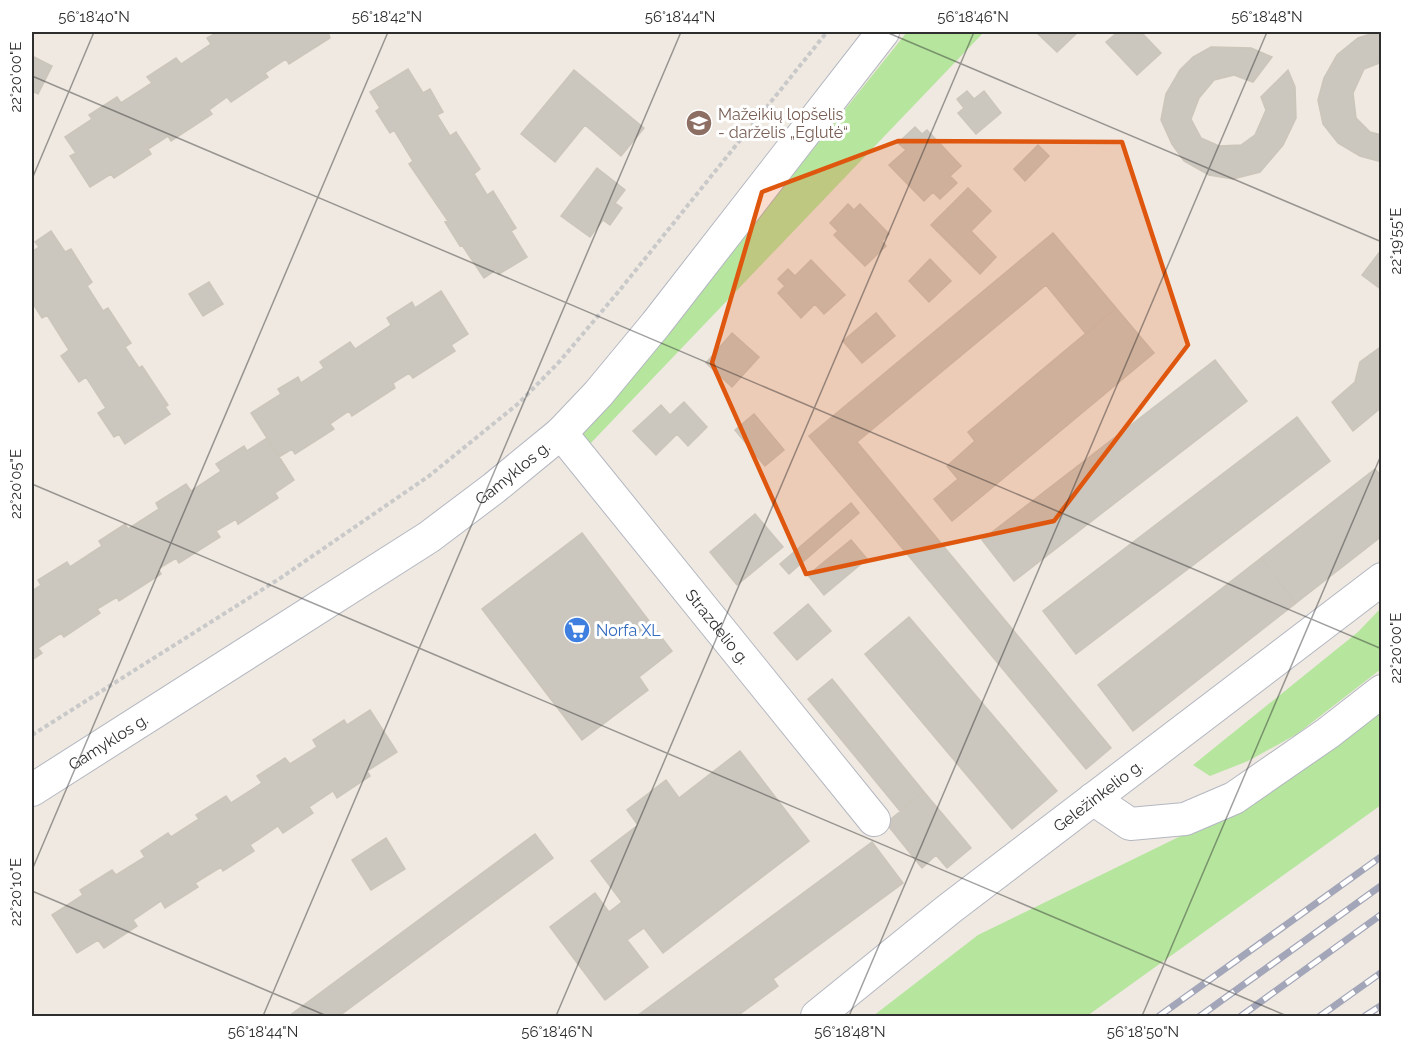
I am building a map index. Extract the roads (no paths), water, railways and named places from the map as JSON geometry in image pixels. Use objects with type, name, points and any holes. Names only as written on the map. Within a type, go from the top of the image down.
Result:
[{"type":"street","name":"Gamyklos g.","points":[[32,790],[429,537],[494,488],[561,432],[598,394],[656,324],[883,32]]},
{"type":"street","name":"Strazdelio g.","points":[[561,432],[874,820]]},
{"type":"street","name":"Geležinkelio g.","points":[[817,1017],[949,909],[1382,579]]},
{"type":"street","points":[[1093,799],[1130,824],[1185,819],[1234,798],[1328,733],[1382,691]]},
{"type":"railway","points":[[1159,1016],[1382,856]]},
{"type":"railway","points":[[1200,1016],[1382,885]]},
{"type":"railway","points":[[1241,1016],[1382,914]]},
{"type":"railway","points":[[1320,1016],[1382,972]]},
{"type":"railway","points":[[1365,1016],[1382,1005]]},
{"type":"place","name":"Mažeikių lopšelis - darželis „Eglutė“","points":[[699,123]]},
{"type":"place","name":"Norfa XL","points":[[577,630]]}]
